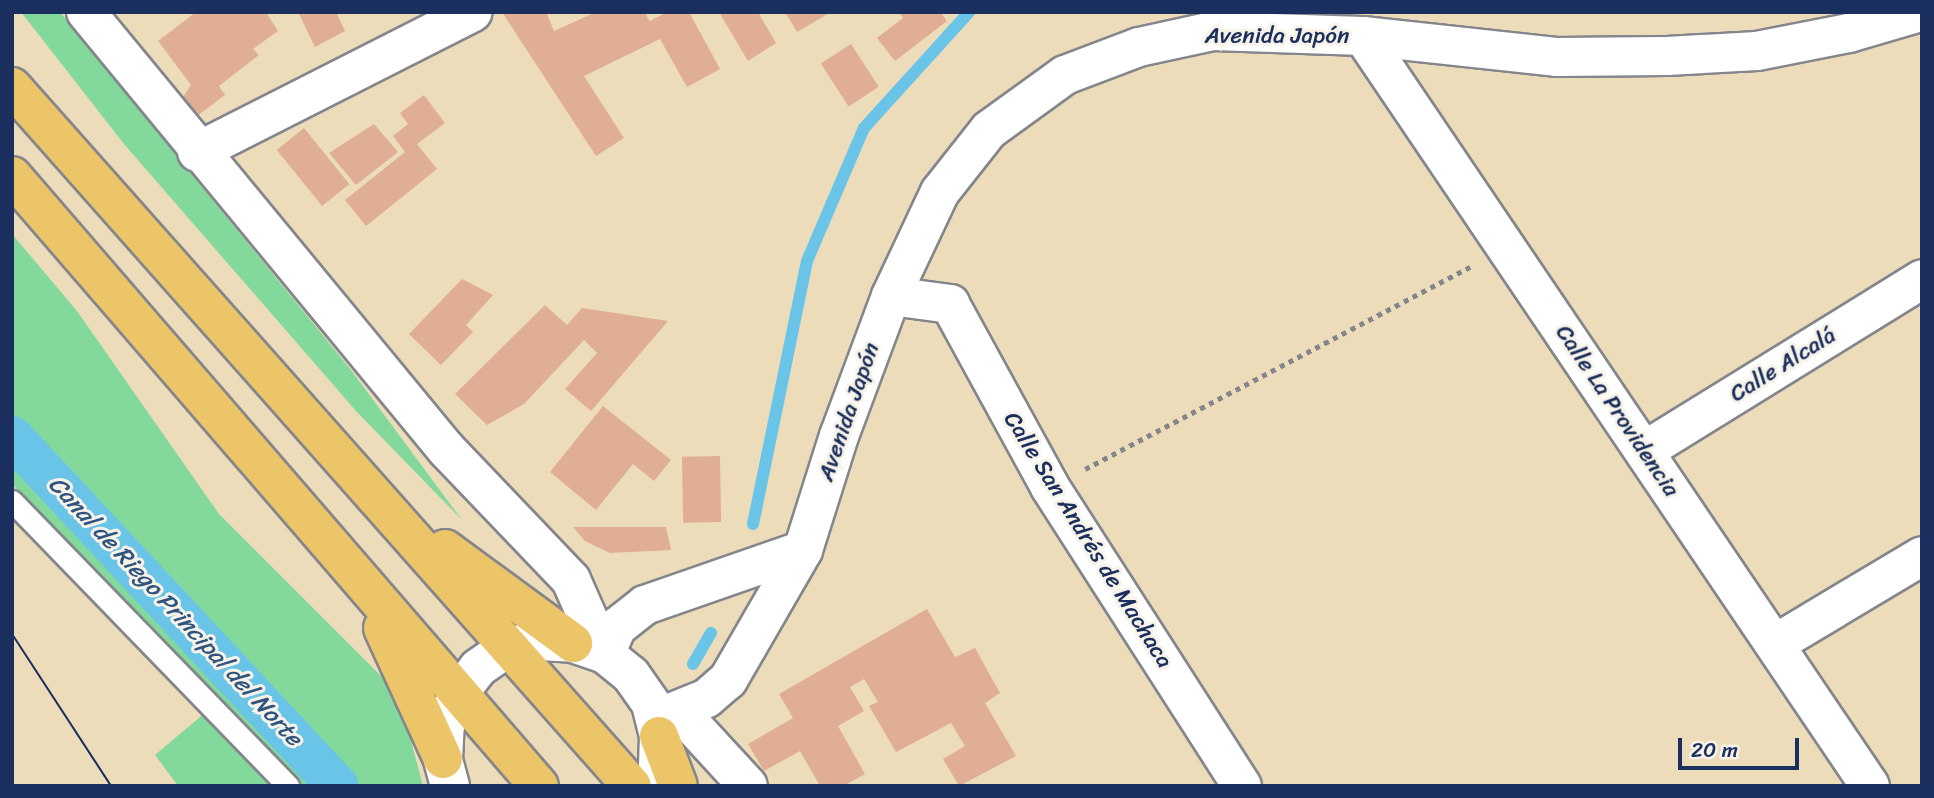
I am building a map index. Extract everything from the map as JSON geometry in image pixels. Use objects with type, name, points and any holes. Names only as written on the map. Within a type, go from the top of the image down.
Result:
[{"type":"highway","points":[[12,87],[391,511],[632,786]]},
{"type":"highway","points":[[12,176],[366,591],[538,786]]},
{"type":"highway","points":[[391,511],[588,648]]},
{"type":"highway","points":[[366,591],[447,772]]},
{"type":"highway","points":[[665,722],[678,786]]},
{"type":"street","points":[[86,12],[197,152],[446,449],[571,580],[590,622],[588,648]]},
{"type":"street","points":[[197,152],[474,12]]},
{"type":"street","name":"Avenida Japón","points":[[665,722],[707,698],[728,680],[803,550],[839,436],[891,296],[940,192],[989,130],[1065,75],[1139,47],[1213,31],[1363,36],[1556,57],[1667,56],[1757,51],[1849,33],[1921,12]]},
{"type":"street","name":"Calle La Providencia","points":[[1363,36],[1870,786]]},
{"type":"street","name":"Calle Alcalá","points":[[1644,451],[1922,279]]},
{"type":"street","name":"Calle San Andrés de Machaca","points":[[891,296],[950,304],[1050,487],[1242,786]]},
{"type":"street","points":[[588,648],[645,605],[803,550]]},
{"type":"street","points":[[1775,645],[1922,556]]},
{"type":"street","points":[[447,772],[445,725],[458,694],[478,668],[510,646],[539,640],[588,648],[631,675],[665,722],[748,786]]},
{"type":"street","points":[[652,786],[658,770],[665,722]]},
{"type":"lane","points":[[12,501],[288,786]]},
{"type":"path","points":[[1050,487],[1506,247]]},
{"type":"green space","points":[[21,12],[60,12],[351,370],[462,520],[356,411],[124,144]]},
{"type":"green space","points":[[12,234],[77,311],[219,514],[388,683],[407,726],[423,786],[360,786],[12,417]]},
{"type":"green space","points":[[12,454],[325,786],[301,786],[12,484]]},
{"type":"green space","points":[[206,712],[271,786],[178,786],[155,755]]},
{"type":"building","points":[[196,12],[266,12],[278,31],[253,49],[259,55],[219,86],[225,95],[197,116],[183,97],[191,85],[158,41]]},
{"type":"building","points":[[298,12],[336,12],[345,31],[315,47]]},
{"type":"building","points":[[502,12],[546,12],[554,31],[596,12],[644,12],[650,21],[667,12],[689,12],[720,69],[687,87],[660,39],[584,76],[624,138],[596,156]]},
{"type":"building","points":[[719,12],[758,12],[776,43],[748,61]]},
{"type":"building","points":[[785,12],[831,12],[797,32]]},
{"type":"building","points":[[899,12],[940,12],[947,21],[895,61],[877,38],[903,18]]},
{"type":"building","points":[[851,44],[879,87],[849,106],[821,64]]},
{"type":"building","points":[[424,95],[445,123],[417,144],[437,169],[366,226],[345,200],[405,152],[393,136],[408,124],[400,113]]},
{"type":"building","points":[[374,124],[398,152],[356,185],[329,153]]},
{"type":"building","points":[[304,128],[349,184],[322,206],[277,150]]},
{"type":"building","points":[[462,279],[493,295],[466,325],[473,332],[441,365],[409,334]]},
{"type":"building","points":[[545,305],[567,325],[582,308],[668,321],[591,411],[565,389],[597,353],[584,340],[524,404],[487,425],[455,394]]},
{"type":"building","points":[[603,406],[671,460],[654,481],[633,464],[596,510],[550,472]]},
{"type":"building","points":[[720,456],[721,522],[683,523],[682,457]]},
{"type":"building","points":[[573,527],[666,527],[671,550],[610,553],[585,541]]},
{"type":"building","points":[[927,609],[955,657],[975,648],[1000,693],[985,703],[1016,756],[959,786],[943,759],[965,746],[951,723],[896,752],[869,706],[878,702],[864,679],[850,687],[864,711],[838,726],[865,774],[843,786],[820,786],[800,751],[764,771],[748,744],[793,718],[779,694]]},
{"type":"waterway","points":[[753,524],[807,261],[864,128],[969,12]]},
{"type":"waterway","name":"Canal de Riego Principal del Norte","points":[[12,437],[337,786]]},
{"type":"waterway","points":[[693,664],[711,633]]},
{"type":"tram line","points":[[12,634],[111,786]]}]
